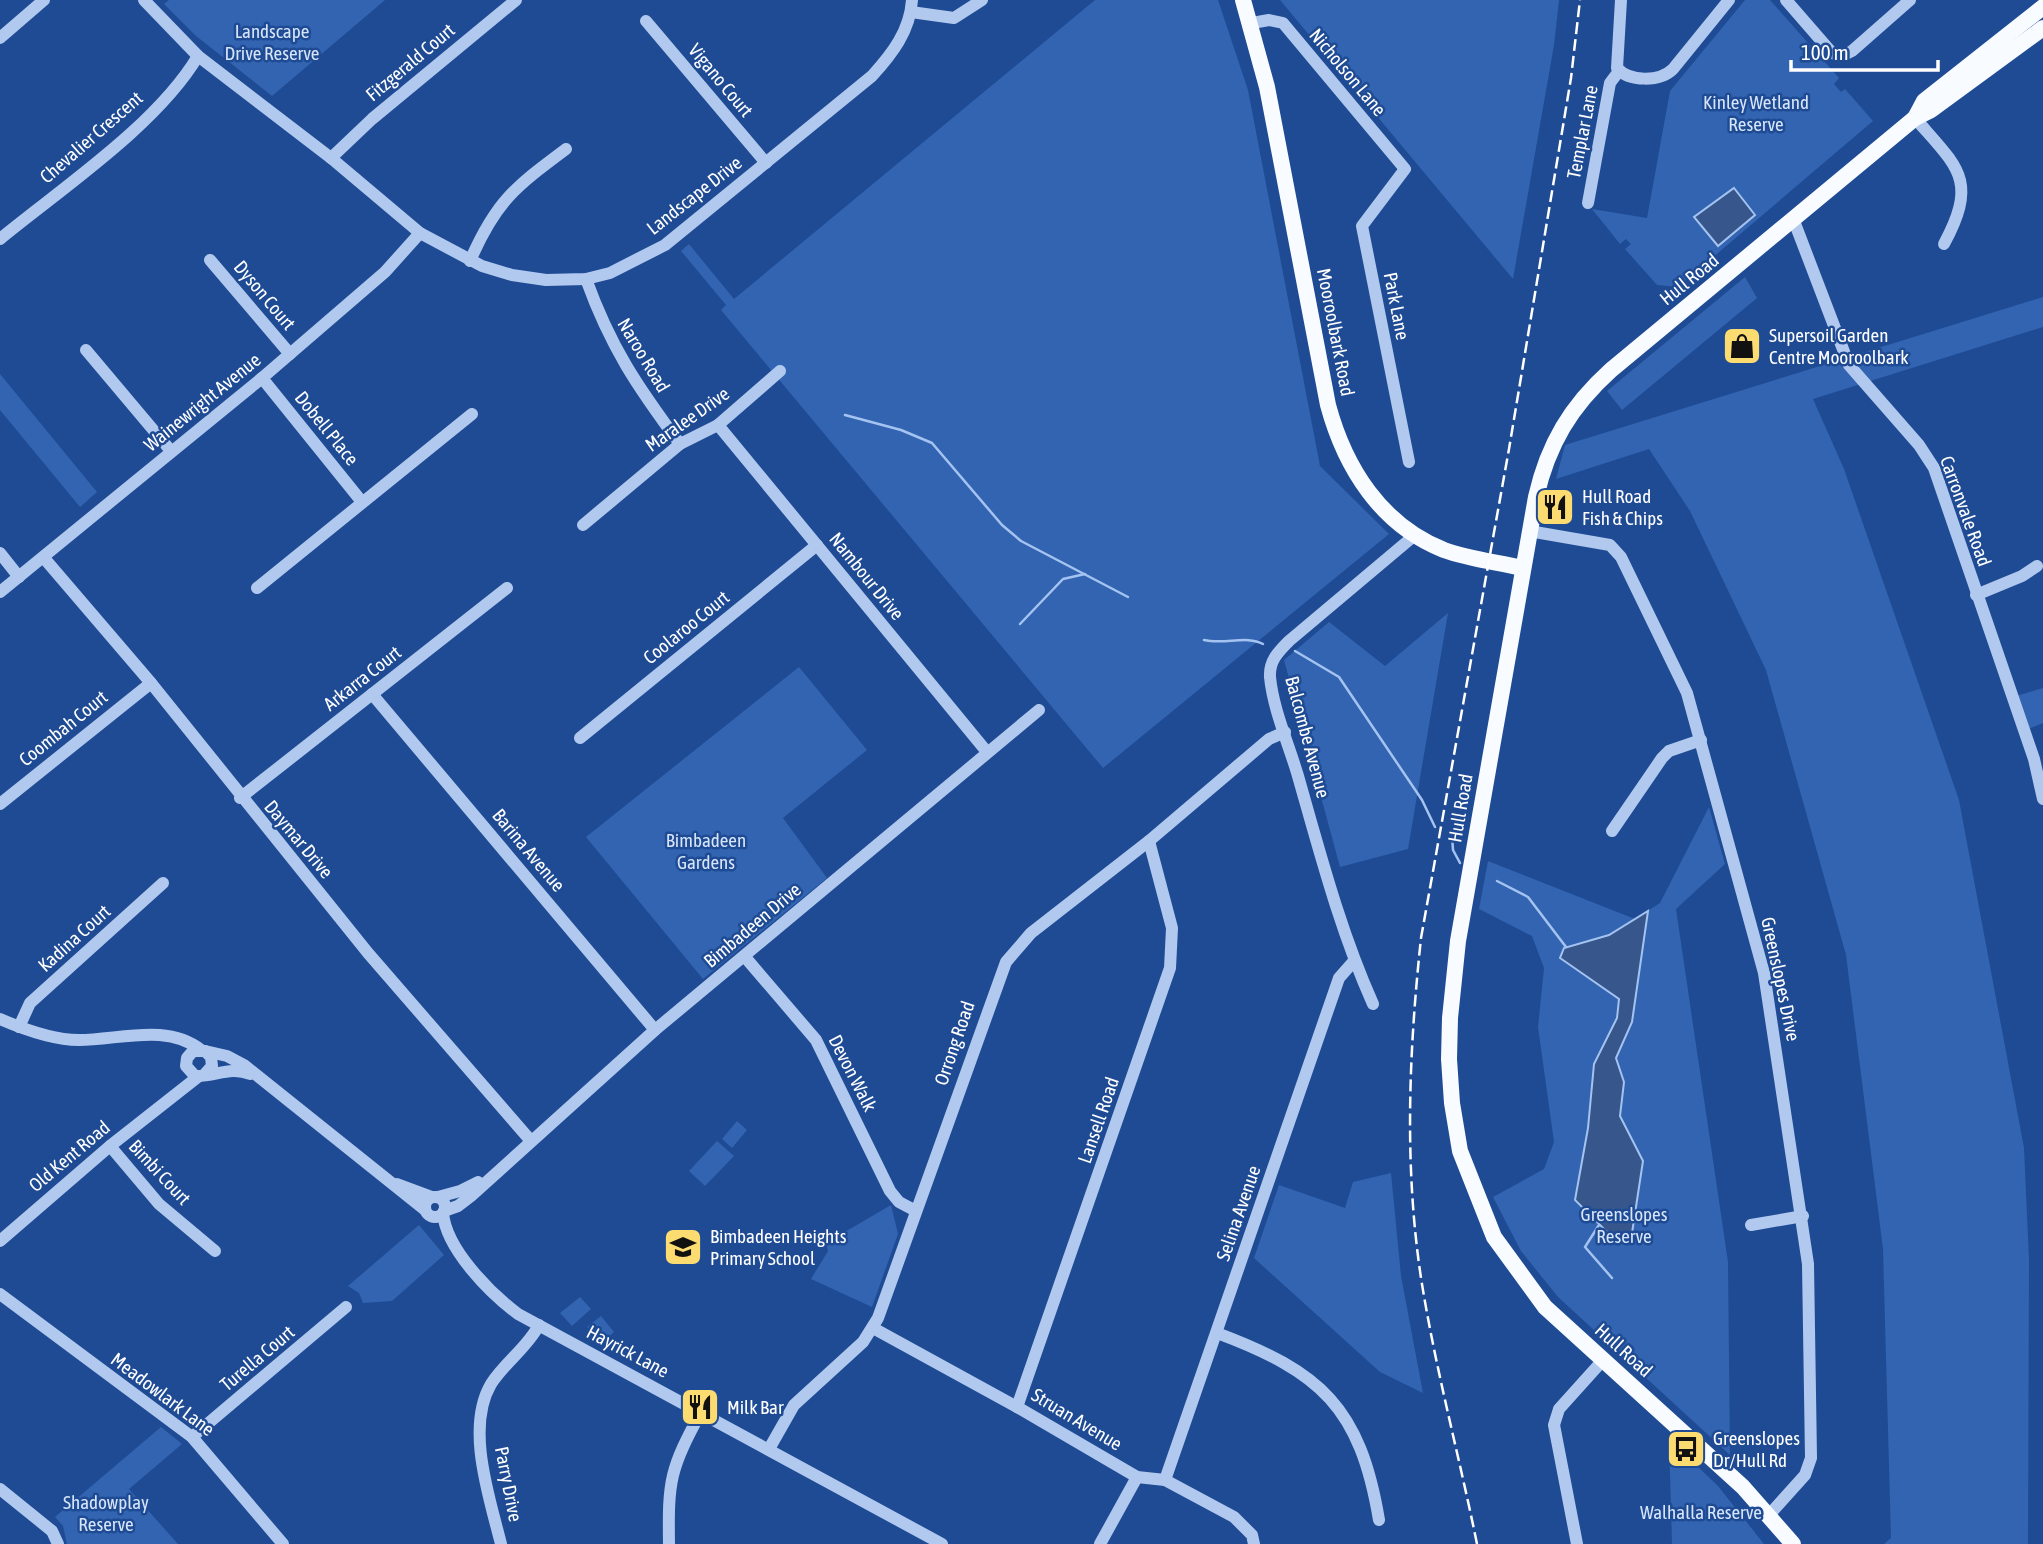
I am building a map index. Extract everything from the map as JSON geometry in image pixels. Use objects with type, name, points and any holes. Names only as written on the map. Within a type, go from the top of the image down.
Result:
[{"type":"main road","name":"Mooroolbark Road","points":[[1243,0],[1252,23],[1335,431],[1350,464],[1370,494],[1415,535],[1452,552],[1522,568]]},
{"type":"main road","name":"Hull Road","points":[[1915,118],[1924,101],[2043,7]]},
{"type":"main road","name":"Hull Road","points":[[1793,1544],[1770,1514],[1545,1307],[1494,1237],[1460,1151],[1452,1103],[1450,1018],[1458,941],[1522,568],[1541,473],[1551,447],[1571,411],[1611,370],[1915,118],[1931,110],[2043,28]]},
{"type":"street","points":[[0,38],[44,0]]},
{"type":"street","name":"Landscape Drive","points":[[144,0],[198,57],[331,158],[420,233],[470,261],[512,275],[546,281],[586,279],[636,262],[665,245],[872,75],[891,55],[912,6]]},
{"type":"street","name":"Fitzgerald Court","points":[[331,158],[372,119],[516,0]]},
{"type":"street","points":[[912,6],[954,18],[982,0]]},
{"type":"street","points":[[1621,0],[1616,62],[1619,71],[1651,79],[1667,75],[1729,0]]},
{"type":"street","points":[[1786,0],[1832,53],[1842,56],[1852,51],[1910,0]]},
{"type":"street","points":[[1993,46],[2042,0]]},
{"type":"street","name":"Nicholson Lane","points":[[1252,23],[1269,20],[1283,23],[1405,169]]},
{"type":"street","name":"Vigano Court","points":[[646,21],[766,163]]},
{"type":"street","name":"Chevalier Crescent","points":[[0,239],[142,120],[172,92],[198,57]]},
{"type":"street","name":"Templar Lane","points":[[1588,203],[1610,83],[1619,71]]},
{"type":"street","points":[[1915,118],[1954,162],[1961,178],[1963,201],[1944,244]]},
{"type":"street","points":[[470,261],[484,227],[502,200],[566,149]]},
{"type":"street","name":"Park Lane","points":[[1405,169],[1362,226],[1409,462]]},
{"type":"street","name":"Carronvale Road","points":[[1794,220],[1849,365],[1919,445],[1934,468],[2034,759],[2043,799]]},
{"type":"street","name":"Wainewright Avenue","points":[[0,592],[262,378],[385,272],[420,233]]},
{"type":"street","name":"Dyson Court","points":[[210,260],[290,354]]},
{"type":"street","name":"Naroo Road","points":[[586,279],[604,329],[630,377],[680,444]]},
{"type":"street","points":[[86,350],[171,452]]},
{"type":"street","name":"Maralee Drive","points":[[583,525],[680,444],[718,425],[780,372]]},
{"type":"street","name":"Dobell Place","points":[[262,378],[362,502]]},
{"type":"street","points":[[257,588],[472,414]]},
{"type":"street","name":"Nambour Drive","points":[[718,425],[987,752]]},
{"type":"street","name":"Greenslopes Drive","points":[[1529,531],[1610,545],[1616,551],[1687,693],[1764,973],[1803,1216],[1808,1264],[1811,1458],[1805,1475],[1770,1514]]},
{"type":"street","name":"Balcombe Avenue","points":[[1374,1007],[1354,961],[1270,678],[1274,657],[1415,535]]},
{"type":"street","name":"Coolaroo Court","points":[[580,738],[817,545]]},
{"type":"street","points":[[0,553],[19,577]]},
{"type":"street","name":"Daymar Drive","points":[[44,558],[151,683],[240,798],[368,953],[531,1141]]},
{"type":"street","points":[[1976,595],[2022,576],[2037,566]]},
{"type":"street","name":"Arkarra Court","points":[[240,798],[507,589]]},
{"type":"street","name":"Coombah Court","points":[[0,804],[151,683]]},
{"type":"street","name":"Barina Avenue","points":[[372,694],[655,1030]]},
{"type":"street","name":"Bimbadeen Drive","points":[[444,1212],[458,1206],[655,1030],[1039,710]]},
{"type":"street","name":"Orrong Road","points":[[769,1449],[798,1399],[863,1342],[873,1328],[1006,962],[1031,933],[1149,841],[1269,739],[1285,732]]},
{"type":"street","points":[[1612,831],[1662,758],[1669,751],[1701,740]]},
{"type":"street","name":"Lansell Road","points":[[1017,1406],[1170,968],[1172,928],[1149,841]]},
{"type":"street","name":"Kadina Court","points":[[19,1027],[30,1003],[163,883]]},
{"type":"street","name":"Devon Walk","points":[[745,957],[816,1040],[890,1191],[899,1202],[916,1211]]},
{"type":"street","name":"Selina Avenue","points":[[1165,1480],[1339,978],[1354,961]]},
{"type":"street","name":"Hayrick Lane","points":[[0,1018],[19,1027],[76,1040],[137,1035],[176,1037],[203,1051],[227,1056],[257,1076],[427,1212],[441,1236],[504,1302],[539,1325],[942,1544]]},
{"type":"street","points":[[159,1037],[181,1051],[186,1064],[191,1073],[201,1076],[212,1066],[211,1057],[203,1051],[193,1051],[186,1064]]},
{"type":"street","name":"Old Kent Road","points":[[164,1103],[179,1087],[186,1064]]},
{"type":"street","name":"Hayrick Lane","points":[[201,1076],[222,1070],[240,1070],[257,1076]]},
{"type":"street","name":"Old Kent Road","points":[[0,1241],[110,1146],[201,1076]]},
{"type":"street","name":"Bimbi Court","points":[[110,1146],[159,1204],[215,1251]]},
{"type":"street","name":"Bimbadeen Drive","points":[[435,1197],[466,1189],[494,1172]]},
{"type":"street","name":"Hayrick Lane","points":[[390,1181],[435,1197]]},
{"type":"street","points":[[435,1197],[445,1204],[444,1212],[436,1217],[427,1212],[425,1201],[435,1197]]},
{"type":"street","name":"Hayrick Lane","points":[[444,1212],[444,1228],[457,1250]]},
{"type":"street","points":[[1751,1225],[1803,1216]]},
{"type":"street","name":"Meadowlark Lane","points":[[0,1294],[192,1437],[283,1544]]},
{"type":"street","name":"Turella Court","points":[[192,1437],[346,1307]]},
{"type":"street","name":"Parry Drive","points":[[501,1544],[485,1482],[481,1449],[483,1405],[500,1371],[532,1339],[539,1325]]},
{"type":"street","name":"Struan Avenue","points":[[873,1328],[1017,1406],[1137,1477],[1165,1480],[1234,1517],[1252,1535],[1254,1544]]},
{"type":"street","points":[[1217,1333],[1289,1363],[1314,1382],[1331,1400],[1354,1432],[1365,1459],[1379,1520]]},
{"type":"street","points":[[1577,1544],[1554,1425],[1559,1409],[1604,1359]]},
{"type":"street","points":[[669,1544],[670,1479],[679,1452],[701,1412]]},
{"type":"street","points":[[1100,1544],[1137,1477]]},
{"type":"street","points":[[0,1489],[52,1531],[58,1544]]},
{"type":"green space","name":"Landscape Drive Reserve","points":[[169,0],[385,0],[272,96],[196,36],[164,4]]},
{"type":"green space","points":[[1095,0],[1218,0],[1248,90],[1320,466],[1389,534],[1103,768],[721,310],[726,305],[681,251],[689,244],[734,299]]},
{"type":"green space","points":[[1280,0],[1559,0],[1554,45],[1513,279]]},
{"type":"green space","name":"Kinley Wetland Reserve","points":[[1745,0],[1770,0],[1839,78],[1834,84],[1841,92],[1845,89],[1873,121],[1678,287],[1657,285],[1625,249],[1631,244],[1626,239],[1620,244],[1592,209],[1647,218],[1670,91]]},
{"type":"green space","points":[[1745,277],[1757,298],[1622,410],[1607,391]]},
{"type":"green space","points":[[2043,297],[2043,327],[1813,399],[1844,469],[1959,800],[2024,1148],[2029,1260],[2028,1544],[1884,1544],[1891,1538],[1883,1249],[1846,955],[1766,670],[1690,511],[1649,449],[1556,479],[1565,445]]},
{"type":"green space","points":[[0,374],[97,492],[80,507],[0,410]]},
{"type":"green space","points":[[1448,613],[1408,849],[1340,867],[1284,660],[1329,622],[1385,666]]},
{"type":"green space","name":"Bimbadeen Gardens","points":[[799,667],[867,750],[783,818],[827,878],[703,979],[586,837]]},
{"type":"green space","points":[[2043,688],[2043,723],[2028,729],[2016,696]]},
{"type":"green space","name":"Greenslopes Reserve","points":[[1709,807],[1725,864],[1676,909],[1728,1262],[1730,1455],[1558,1297],[1521,1251],[1493,1197],[1544,1169],[1554,1142],[1538,1027],[1544,968],[1532,936],[1479,909],[1488,861],[1635,919],[1660,903]]},
{"type":"green space","points":[[737,1121],[747,1130],[732,1148],[722,1139]]},
{"type":"green space","points":[[717,1141],[734,1156],[705,1186],[689,1171]]},
{"type":"green space","points":[[1391,1173],[1401,1276],[1423,1393],[1380,1372],[1254,1258],[1279,1185],[1345,1208],[1353,1182]]},
{"type":"green space","points":[[891,1205],[898,1234],[872,1307],[811,1279],[828,1251],[826,1243]]},
{"type":"green space","points":[[419,1225],[444,1255],[392,1301],[363,1303],[359,1293],[348,1286]]},
{"type":"green space","points":[[580,1297],[591,1309],[572,1326],[560,1313]]},
{"type":"green space","points":[[601,1316],[614,1332],[601,1344],[587,1327]]},
{"type":"green space","name":"Shadowplay Reserve","points":[[161,1427],[182,1444],[129,1489],[178,1544],[67,1544],[63,1526],[55,1517]]},
{"type":"green space","name":"Walhalla Reserve","points":[[1669,1439],[1718,1486],[1764,1544],[1672,1544]]},
{"type":"shaded area","points":[[1734,188],[1755,215],[1718,246],[1694,217]]},
{"type":"shaded area","points":[[1648,911],[1632,1022],[1616,1058],[1624,1082],[1620,1116],[1643,1161],[1632,1233],[1616,1241],[1575,1200],[1588,1128],[1594,1064],[1617,1018],[1619,999],[1560,958],[1564,948],[1609,935]]},
{"type":"waterway","points":[[845,415],[901,430],[932,443],[1002,525],[1021,541],[1128,597]]},
{"type":"waterway","points":[[1020,624],[1063,579],[1085,574]]},
{"type":"waterway","points":[[1204,640],[1250,640],[1263,644]]},
{"type":"waterway","points":[[1295,651],[1339,677],[1422,800],[1435,827]]},
{"type":"waterway","points":[[1452,836],[1453,850],[1460,863]]},
{"type":"waterway","points":[[1497,881],[1528,897],[1566,947]]},
{"type":"waterway","points":[[1599,1225],[1585,1247],[1612,1278]]},
{"type":"railway","points":[[1477,1544],[1421,1278],[1410,1151],[1411,1065],[1421,938],[1509,449],[1571,78],[1580,0]]},
{"type":"place","name":"Supersoil Garden Centre Mooroolbark","points":[[1742,346]]},
{"type":"place","name":"Hull Road Fish & Chips","points":[[1555,507]]},
{"type":"place","name":"Bimbadeen Heights Primary School","points":[[683,1247]]},
{"type":"place","name":"Milk Bar","points":[[700,1407]]},
{"type":"place","name":"Greenslopes Dr/Hull Rd","points":[[1686,1449]]}]
